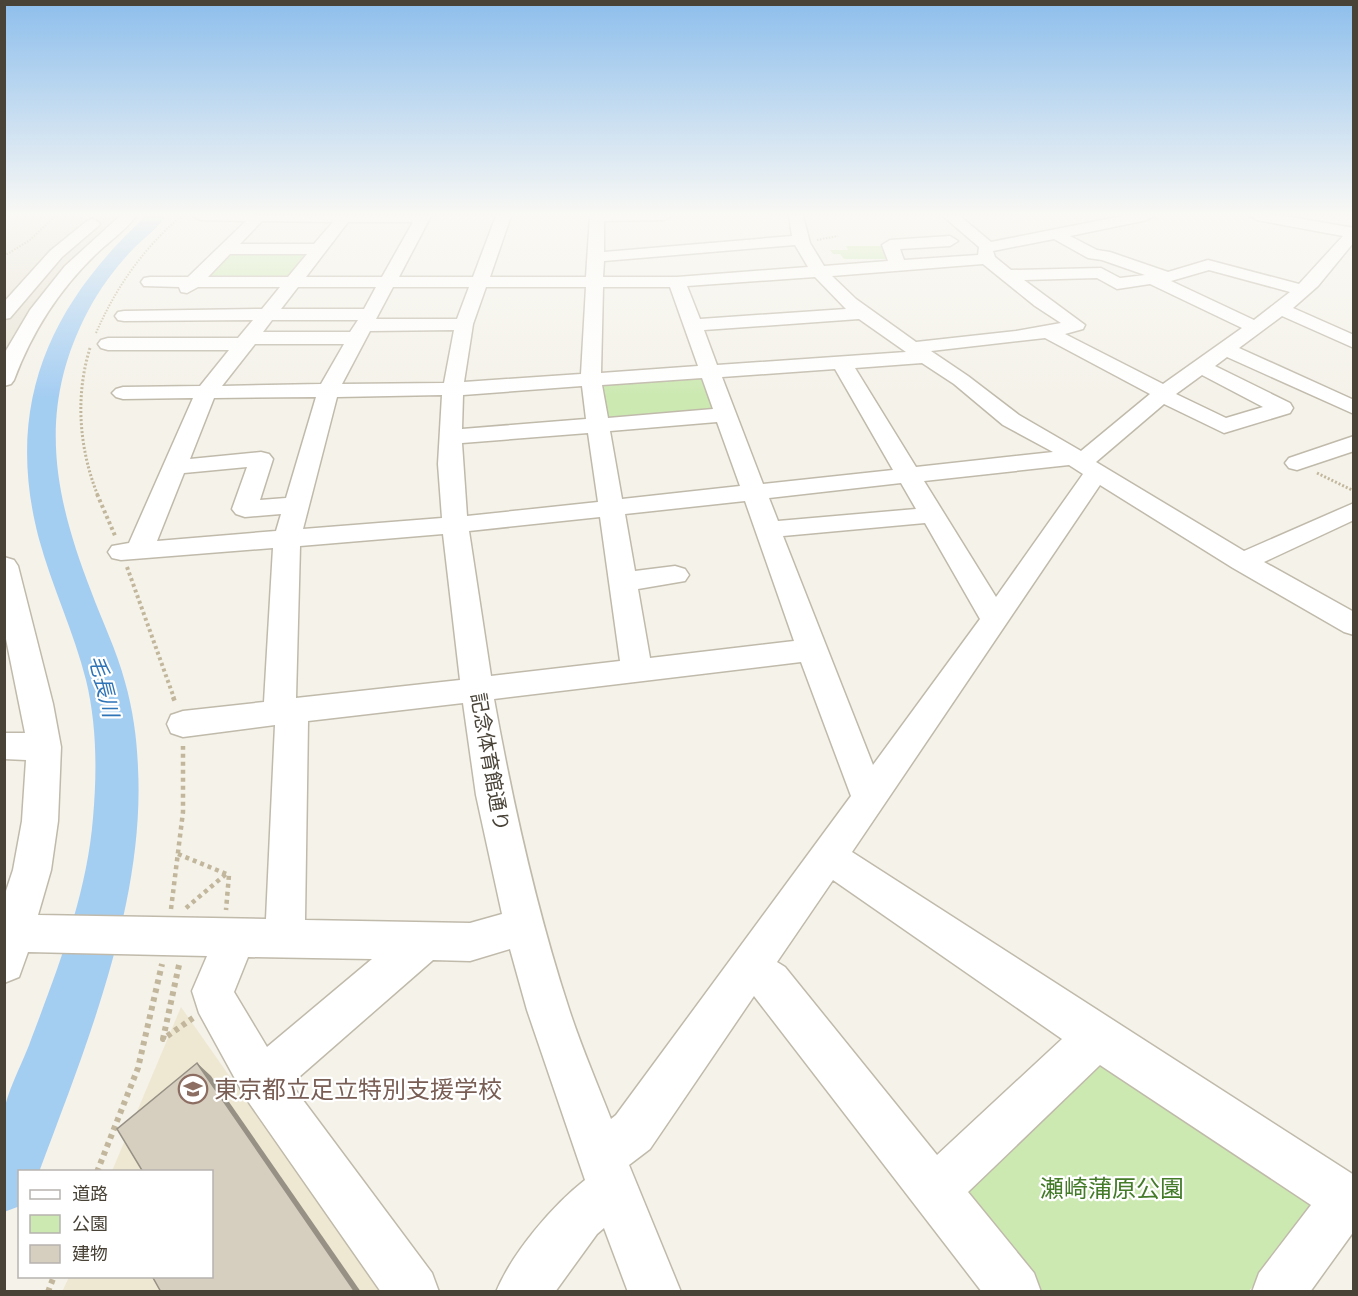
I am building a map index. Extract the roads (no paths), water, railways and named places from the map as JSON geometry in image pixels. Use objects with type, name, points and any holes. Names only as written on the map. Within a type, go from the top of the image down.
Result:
[{"type":"street","points":[[8,304],[34,276]]},
{"type":"street","points":[[4,380],[22,334],[44,300],[65,276]]},
{"type":"street","points":[[159,315],[200,276]]},
{"type":"street","points":[[298,276],[206,392],[175,467],[131,550],[455,525],[909,475],[1084,464]]},
{"type":"street","points":[[285,939],[287,539],[328,390],[391,276]]},
{"type":"street","name":"記念体育館通り","points":[[481,276],[464,324],[453,389],[450,464],[455,525],[477,690],[494,795],[524,926],[548,1010],[607,1173],[655,1292]]},
{"type":"street","points":[[594,276],[591,379],[637,670]]},
{"type":"street","points":[[150,282],[677,282],[756,276]]},
{"type":"street","points":[[825,276],[833,287],[864,313],[961,380],[1019,425],[1244,562],[1352,623]]},
{"type":"street","points":[[132,387],[206,392],[453,389],[841,362],[919,352],[950,342],[1050,333],[1077,325],[1041,302],[1008,276]]},
{"type":"street","points":[[1069,276],[1087,291],[1165,276]]},
{"type":"street","points":[[1106,276],[1117,284]]},
{"type":"street","points":[[1155,276],[1256,328]]},
{"type":"street","points":[[1251,276],[1302,290]]},
{"type":"street","points":[[522,1292],[579,1216],[633,1132],[748,967],[995,620],[1084,464],[1163,394],[1281,309],[1317,276]]},
{"type":"street","points":[[677,282],[812,650],[869,798]]},
{"type":"street","points":[[8,304],[44,300]]},
{"type":"street","points":[[1281,309],[1353,342]]},
{"type":"street","points":[[693,324],[864,313]]},
{"type":"street","points":[[124,315],[268,315],[363,326]]},
{"type":"street","points":[[108,344],[248,341],[363,326],[464,324]]},
{"type":"street","points":[[1050,333],[1224,426],[1282,408],[1201,367]]},
{"type":"street","points":[[1225,349],[1353,408]]},
{"type":"street","points":[[841,362],[995,620]]},
{"type":"street","points":[[450,437],[726,415]]},
{"type":"street","points":[[1297,463],[1353,443]]},
{"type":"street","points":[[175,467],[261,459],[245,509],[296,506]]},
{"type":"street","points":[[1244,562],[1353,510]]},
{"type":"street","points":[[768,530],[933,515]]},
{"type":"street","points":[[4,566],[11,629],[37,704],[44,747],[38,836],[32,870],[12,941],[173,936],[231,925],[285,939],[470,942],[524,926]]},
{"type":"street","points":[[622,582],[675,575]]},
{"type":"street","points":[[183,724],[812,650]]},
{"type":"street","points":[[4,746],[44,747]]},
{"type":"street","points":[[828,856],[1350,1202],[1278,1292]]},
{"type":"street","points":[[231,925],[213,992],[216,1003],[261,1081],[413,1292]]},
{"type":"street","points":[[261,1081],[425,941]]},
{"type":"street","points":[[748,967],[770,982],[936,1189],[1015,1292]]},
{"type":"street","points":[[936,1189],[1098,1037]]},
{"type":"waterway","name":"毛長川","points":[[4,1182],[56,1049],[89,949],[100,912],[114,835],[117,784],[110,703],[104,676],[67,575],[51,523],[41,463],[41,422],[48,383],[60,346],[77,310],[100,276]]},
{"type":"place","name":"東京都立足立特別支援学校","points":[[193,1089]]},
{"type":"park label","name":"瀬崎蒲原公園","points":[[1112,1188]]}]
